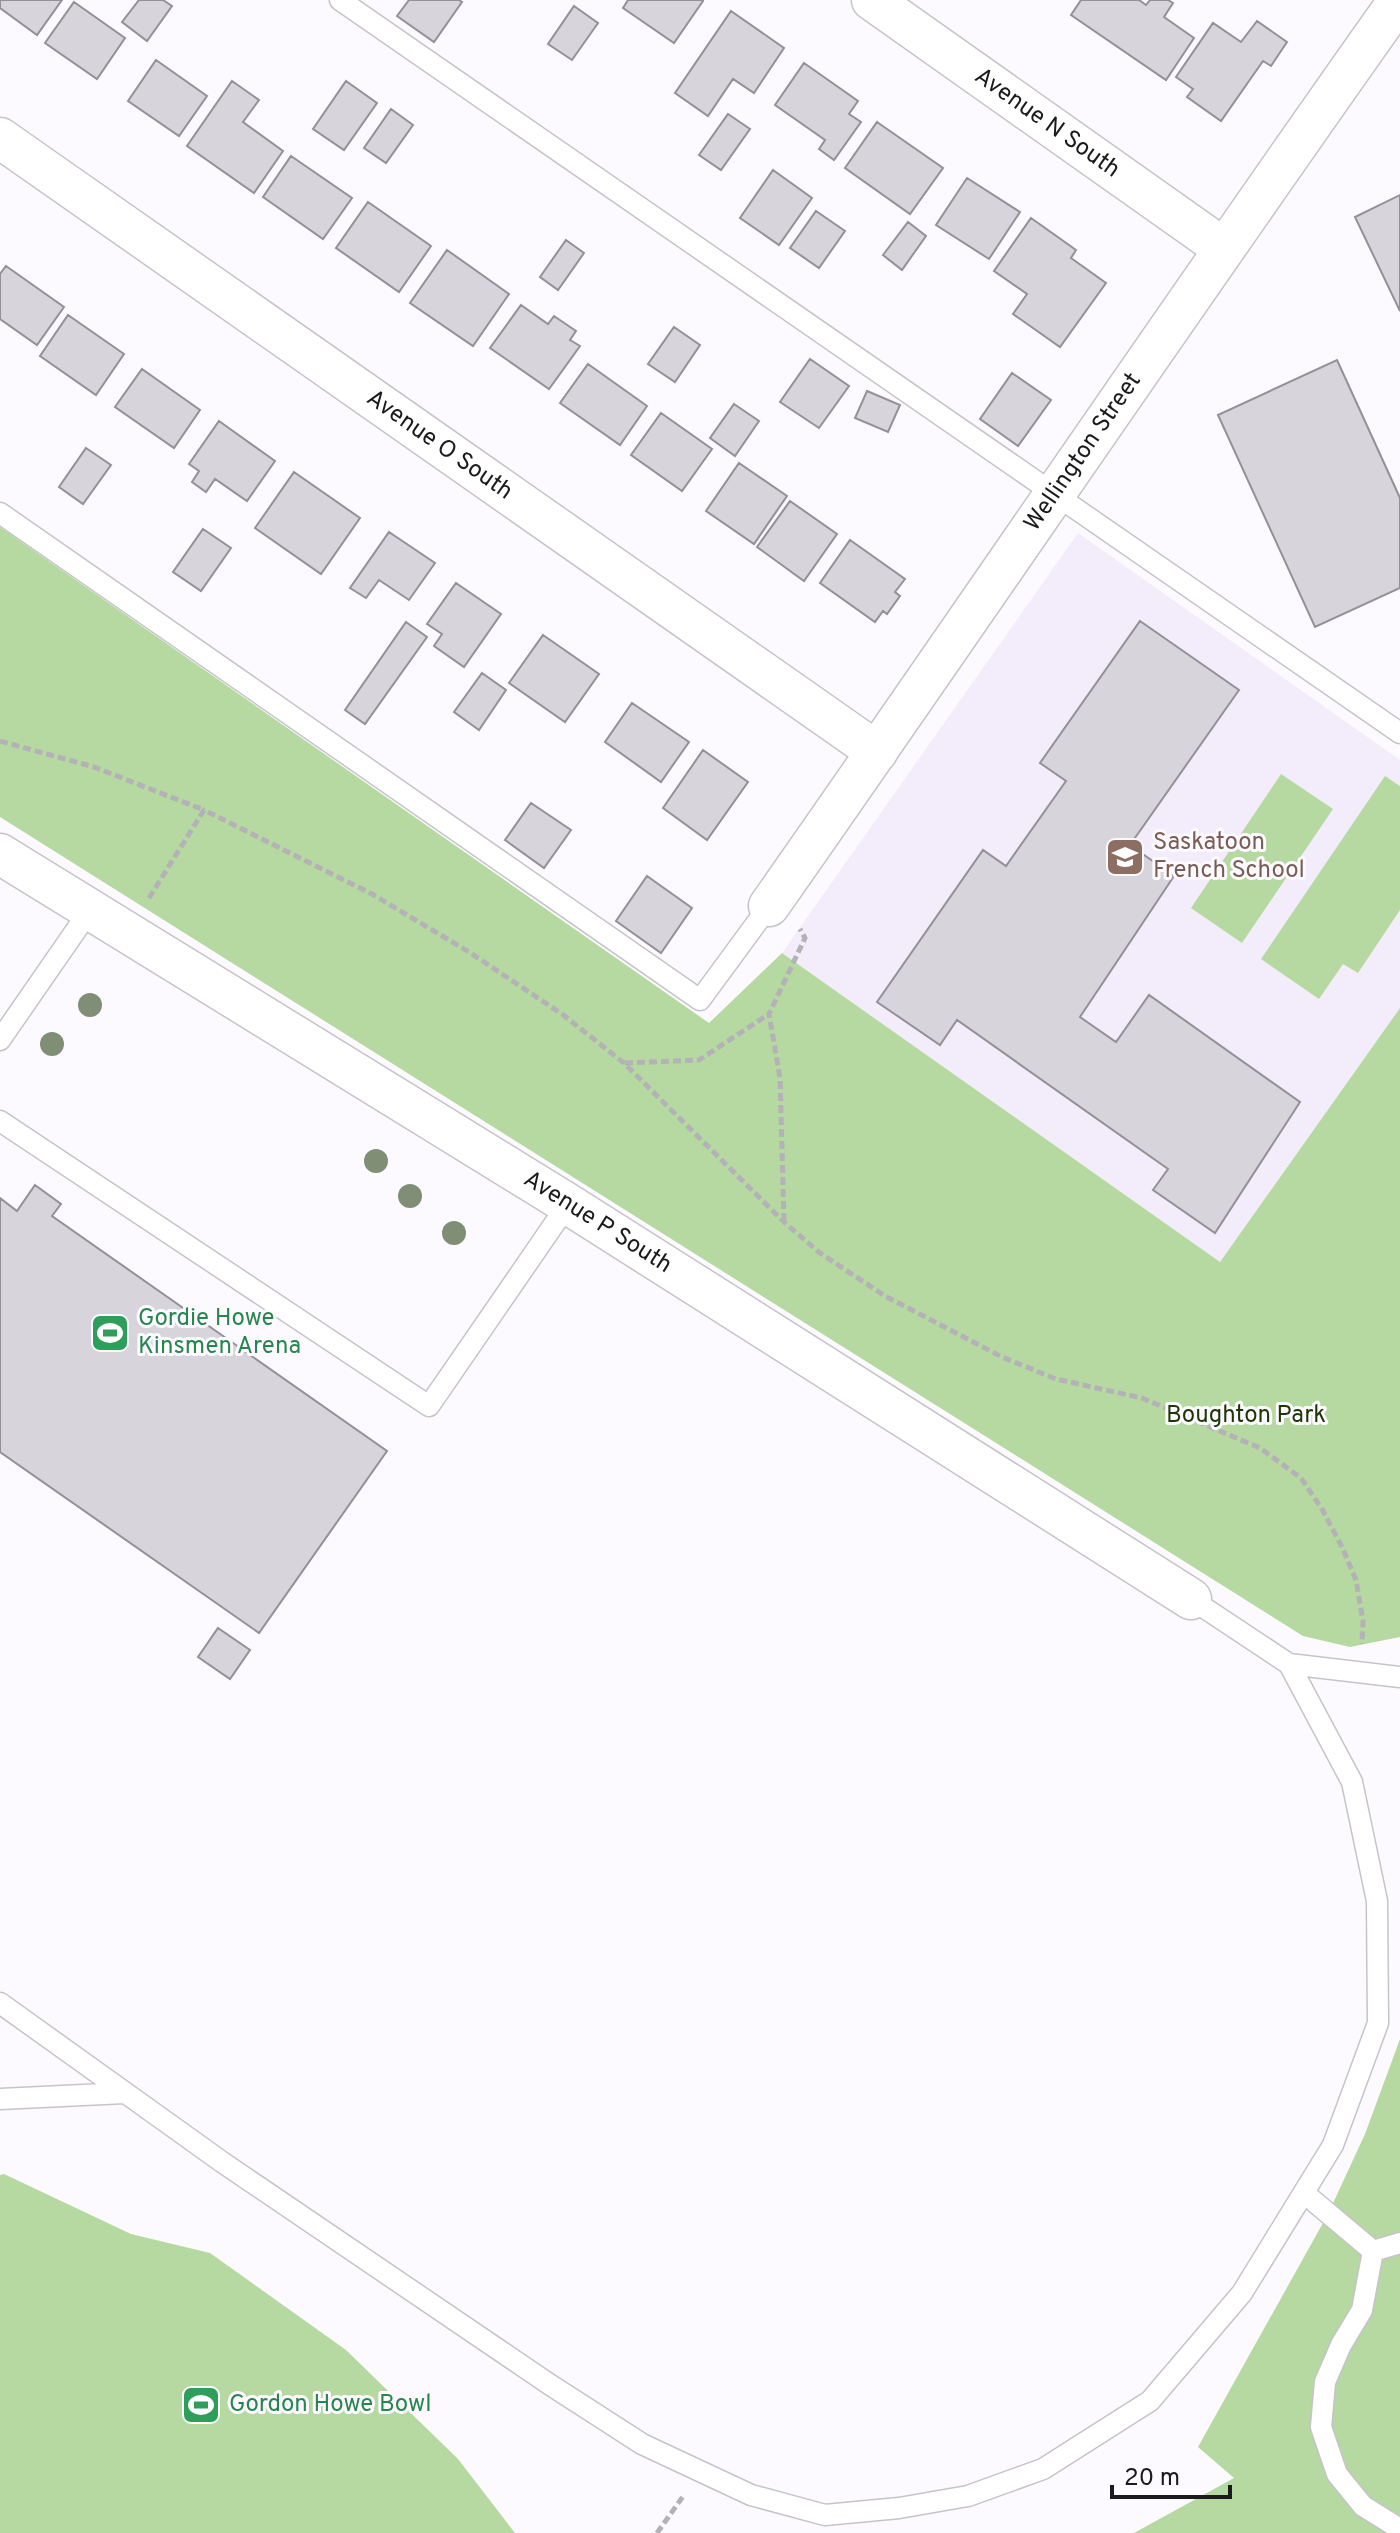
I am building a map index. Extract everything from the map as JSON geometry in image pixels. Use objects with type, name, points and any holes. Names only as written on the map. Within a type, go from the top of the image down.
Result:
[{"type":"street","name":"Avenue N South","points":[[872,0],[1223,248]]},
{"type":"street","name":"Wellington Street","points":[[775,898],[1223,248],[1399,0]]},
{"type":"street","name":"Avenue O South","points":[[0,138],[877,752]]},
{"type":"street","name":"Avenue P South","points":[[0,854],[568,1204],[1191,1599]]},
{"type":"lane","points":[[340,0],[1400,733]]},
{"type":"lane","points":[[0,513],[700,1000],[775,898]]},
{"type":"lane","points":[[0,1040],[90,910]]},
{"type":"lane","points":[[0,1121],[429,1406],[568,1204]]},
{"type":"lane","points":[[1191,1599],[1289,1664],[1400,1677]]},
{"type":"lane","points":[[0,2003],[222,2162],[642,2444],[751,2495],[825,2515],[899,2508],[968,2496],[1043,2469],[1150,2401],[1242,2293],[1333,2145],[1378,2023],[1377,1901],[1352,1782],[1289,1664]]},
{"type":"lane","points":[[0,2099],[125,2093]]},
{"type":"lane","points":[[1304,2193],[1373,2251]]},
{"type":"lane","points":[[1373,2251],[1400,2243]]},
{"type":"lane","points":[[1373,2251],[1362,2310],[1341,2345],[1325,2382],[1321,2427],[1337,2474],[1363,2506],[1400,2529]]},
{"type":"path","points":[[0,741],[94,767],[204,810],[372,894],[457,945],[562,1014],[624,1063],[784,1222],[820,1253],[885,1296],[1002,1357],[1056,1379],[1142,1398],[1260,1448],[1301,1478],[1322,1509],[1356,1580],[1363,1621],[1361,1673]]},
{"type":"path","points":[[128,932],[204,810]]},
{"type":"path","points":[[624,1063],[699,1060],[769,1014],[805,938],[775,898]]},
{"type":"path","points":[[769,1014],[780,1078],[784,1222]]},
{"type":"path","points":[[657,2533],[700,2471]]},
{"type":"shaded area","name":"Saskatoon French School","points":[[1078,533],[1400,760],[1400,1008],[1220,1262],[782,953]]},
{"type":"green space","name":"Boughton Park","points":[[0,527],[709,1023],[782,953],[1220,1262],[1400,1008],[1400,1637],[1350,1647],[1303,1636],[0,817]]},
{"type":"green space","points":[[1281,774],[1333,809],[1242,943],[1191,908]]},
{"type":"green space","points":[[1385,776],[1400,786],[1400,910],[1358,973],[1343,964],[1319,999],[1261,959]]},
{"type":"green space","points":[[1400,2039],[1400,2533],[1134,2533],[1234,2478],[1198,2447],[1328,2214],[1365,2134]]},
{"type":"green space","name":"Gordon Howe Bowl","points":[[4,2174],[131,2234],[210,2253],[346,2350],[458,2459],[515,2533],[0,2533],[0,2175]]},
{"type":"building","points":[[0,0],[62,0],[37,35],[0,8]]},
{"type":"building","points":[[139,0],[163,0],[172,6],[147,41],[122,22]]},
{"type":"building","points":[[409,0],[462,2],[434,42],[397,16]]},
{"type":"building","points":[[628,0],[703,1],[674,43],[623,8]]},
{"type":"building","points":[[1081,0],[1139,0],[1146,5],[1150,0],[1168,0],[1173,3],[1164,17],[1194,38],[1166,80],[1071,15]]},
{"type":"building","points":[[74,2],[125,38],[97,79],[45,43]]},
{"type":"building","points":[[574,6],[598,23],[572,60],[548,44]]},
{"type":"building","points":[[731,11],[784,48],[754,93],[733,79],[708,116],[675,93]]},
{"type":"building","points":[[1257,21],[1287,42],[1271,66],[1263,61],[1221,121],[1187,97],[1193,89],[1176,77],[1213,23],[1241,42]]},
{"type":"building","points":[[156,60],[207,96],[179,136],[128,101]]},
{"type":"building","points":[[804,63],[858,101],[849,114],[861,122],[834,160],[819,149],[825,140],[775,105]]},
{"type":"building","points":[[232,81],[259,100],[243,122],[283,151],[254,193],[187,146]]},
{"type":"building","points":[[346,81],[377,103],[344,150],[313,129]]},
{"type":"building","points":[[391,109],[413,125],[386,163],[364,148]]},
{"type":"building","points":[[728,114],[750,129],[721,170],[699,155]]},
{"type":"building","points":[[877,122],[943,168],[910,214],[845,168]]},
{"type":"building","points":[[291,156],[352,198],[323,239],[263,197]]},
{"type":"building","points":[[773,170],[812,198],[779,245],[740,218]]},
{"type":"building","points":[[967,178],[1020,212],[989,259],[936,225]]},
{"type":"building","points":[[1400,195],[1400,311],[1355,217]]},
{"type":"building","points":[[368,202],[431,246],[399,292],[336,248]]},
{"type":"building","points":[[816,211],[845,231],[819,268],[790,248]]},
{"type":"building","points":[[1031,218],[1076,250],[1071,258],[1106,283],[1060,347],[1013,314],[1027,294],[994,271]]},
{"type":"building","points":[[908,222],[926,236],[902,270],[883,255]]},
{"type":"building","points":[[566,240],[584,253],[558,290],[540,277]]},
{"type":"building","points":[[447,250],[509,294],[473,346],[410,303]]},
{"type":"building","points":[[6,266],[64,307],[37,345],[0,319],[0,274]]},
{"type":"building","points":[[521,305],[548,324],[554,316],[576,331],[570,340],[580,346],[549,389],[490,348]]},
{"type":"building","points":[[68,315],[124,354],[96,395],[40,356]]},
{"type":"building","points":[[674,327],[700,345],[675,382],[648,364]]},
{"type":"building","points":[[810,359],[849,386],[819,428],[780,402]]},
{"type":"building","points":[[1337,360],[1400,498],[1400,588],[1315,627],[1218,415]]},
{"type":"building","points":[[588,364],[647,406],[620,445],[560,403]]},
{"type":"building","points":[[142,369],[200,410],[174,448],[115,407]]},
{"type":"building","points":[[1012,373],[1051,400],[1018,446],[980,419]]},
{"type":"building","points":[[867,391],[900,405],[888,432],[855,418]]},
{"type":"building","points":[[734,404],[759,421],[735,456],[710,438]]},
{"type":"building","points":[[661,413],[712,449],[682,491],[631,455]]},
{"type":"building","points":[[219,421],[275,461],[247,501],[215,479],[206,492],[192,482],[199,471],[189,464]]},
{"type":"building","points":[[86,448],[111,465],[83,504],[59,487]]},
{"type":"building","points":[[739,463],[787,496],[754,544],[706,511]]},
{"type":"building","points":[[294,472],[360,518],[321,574],[255,528]]},
{"type":"building","points":[[790,501],[837,534],[804,581],[757,547]]},
{"type":"building","points":[[203,529],[231,548],[201,591],[173,572]]},
{"type":"building","points":[[389,532],[435,563],[409,600],[379,580],[366,598],[350,588]]},
{"type":"building","points":[[850,540],[905,579],[895,592],[900,596],[887,614],[883,611],[875,622],[820,583]]},
{"type":"building","points":[[456,583],[501,614],[464,667],[434,646],[442,634],[427,624]]},
{"type":"building","points":[[1140,621],[1239,690],[1130,845],[1174,876],[1080,1017],[1116,1042],[1149,995],[1300,1102],[1215,1233],[1153,1190],[1168,1169],[957,1020],[940,1045],[877,1002],[983,850],[1006,866],[1066,781],[1040,763]]},
{"type":"building","points":[[406,622],[427,637],[365,724],[345,710]]},
{"type":"building","points":[[543,635],[599,674],[565,722],[509,683]]},
{"type":"building","points":[[482,673],[506,690],[479,730],[454,712]]},
{"type":"building","points":[[632,703],[689,742],[661,782],[605,742]]},
{"type":"building","points":[[703,750],[748,782],[707,840],[663,808]]},
{"type":"building","points":[[531,803],[571,830],[544,868],[505,840]]},
{"type":"building","points":[[647,876],[692,908],[661,953],[616,921]]},
{"type":"building","name":"Gordie Howe Kinsmen Arena","points":[[35,1185],[61,1204],[52,1216],[387,1451],[259,1633],[0,1452],[0,1198],[17,1211]]},
{"type":"building","points":[[218,1628],[250,1650],[230,1679],[198,1657]]},
{"type":"place","name":"Saskatoon French School","points":[[1125,857]]},
{"type":"place","name":"Gordie Howe Kinsmen Arena","points":[[110,1333]]},
{"type":"place","name":"Gordon Howe Bowl","points":[[201,2405]]}]
